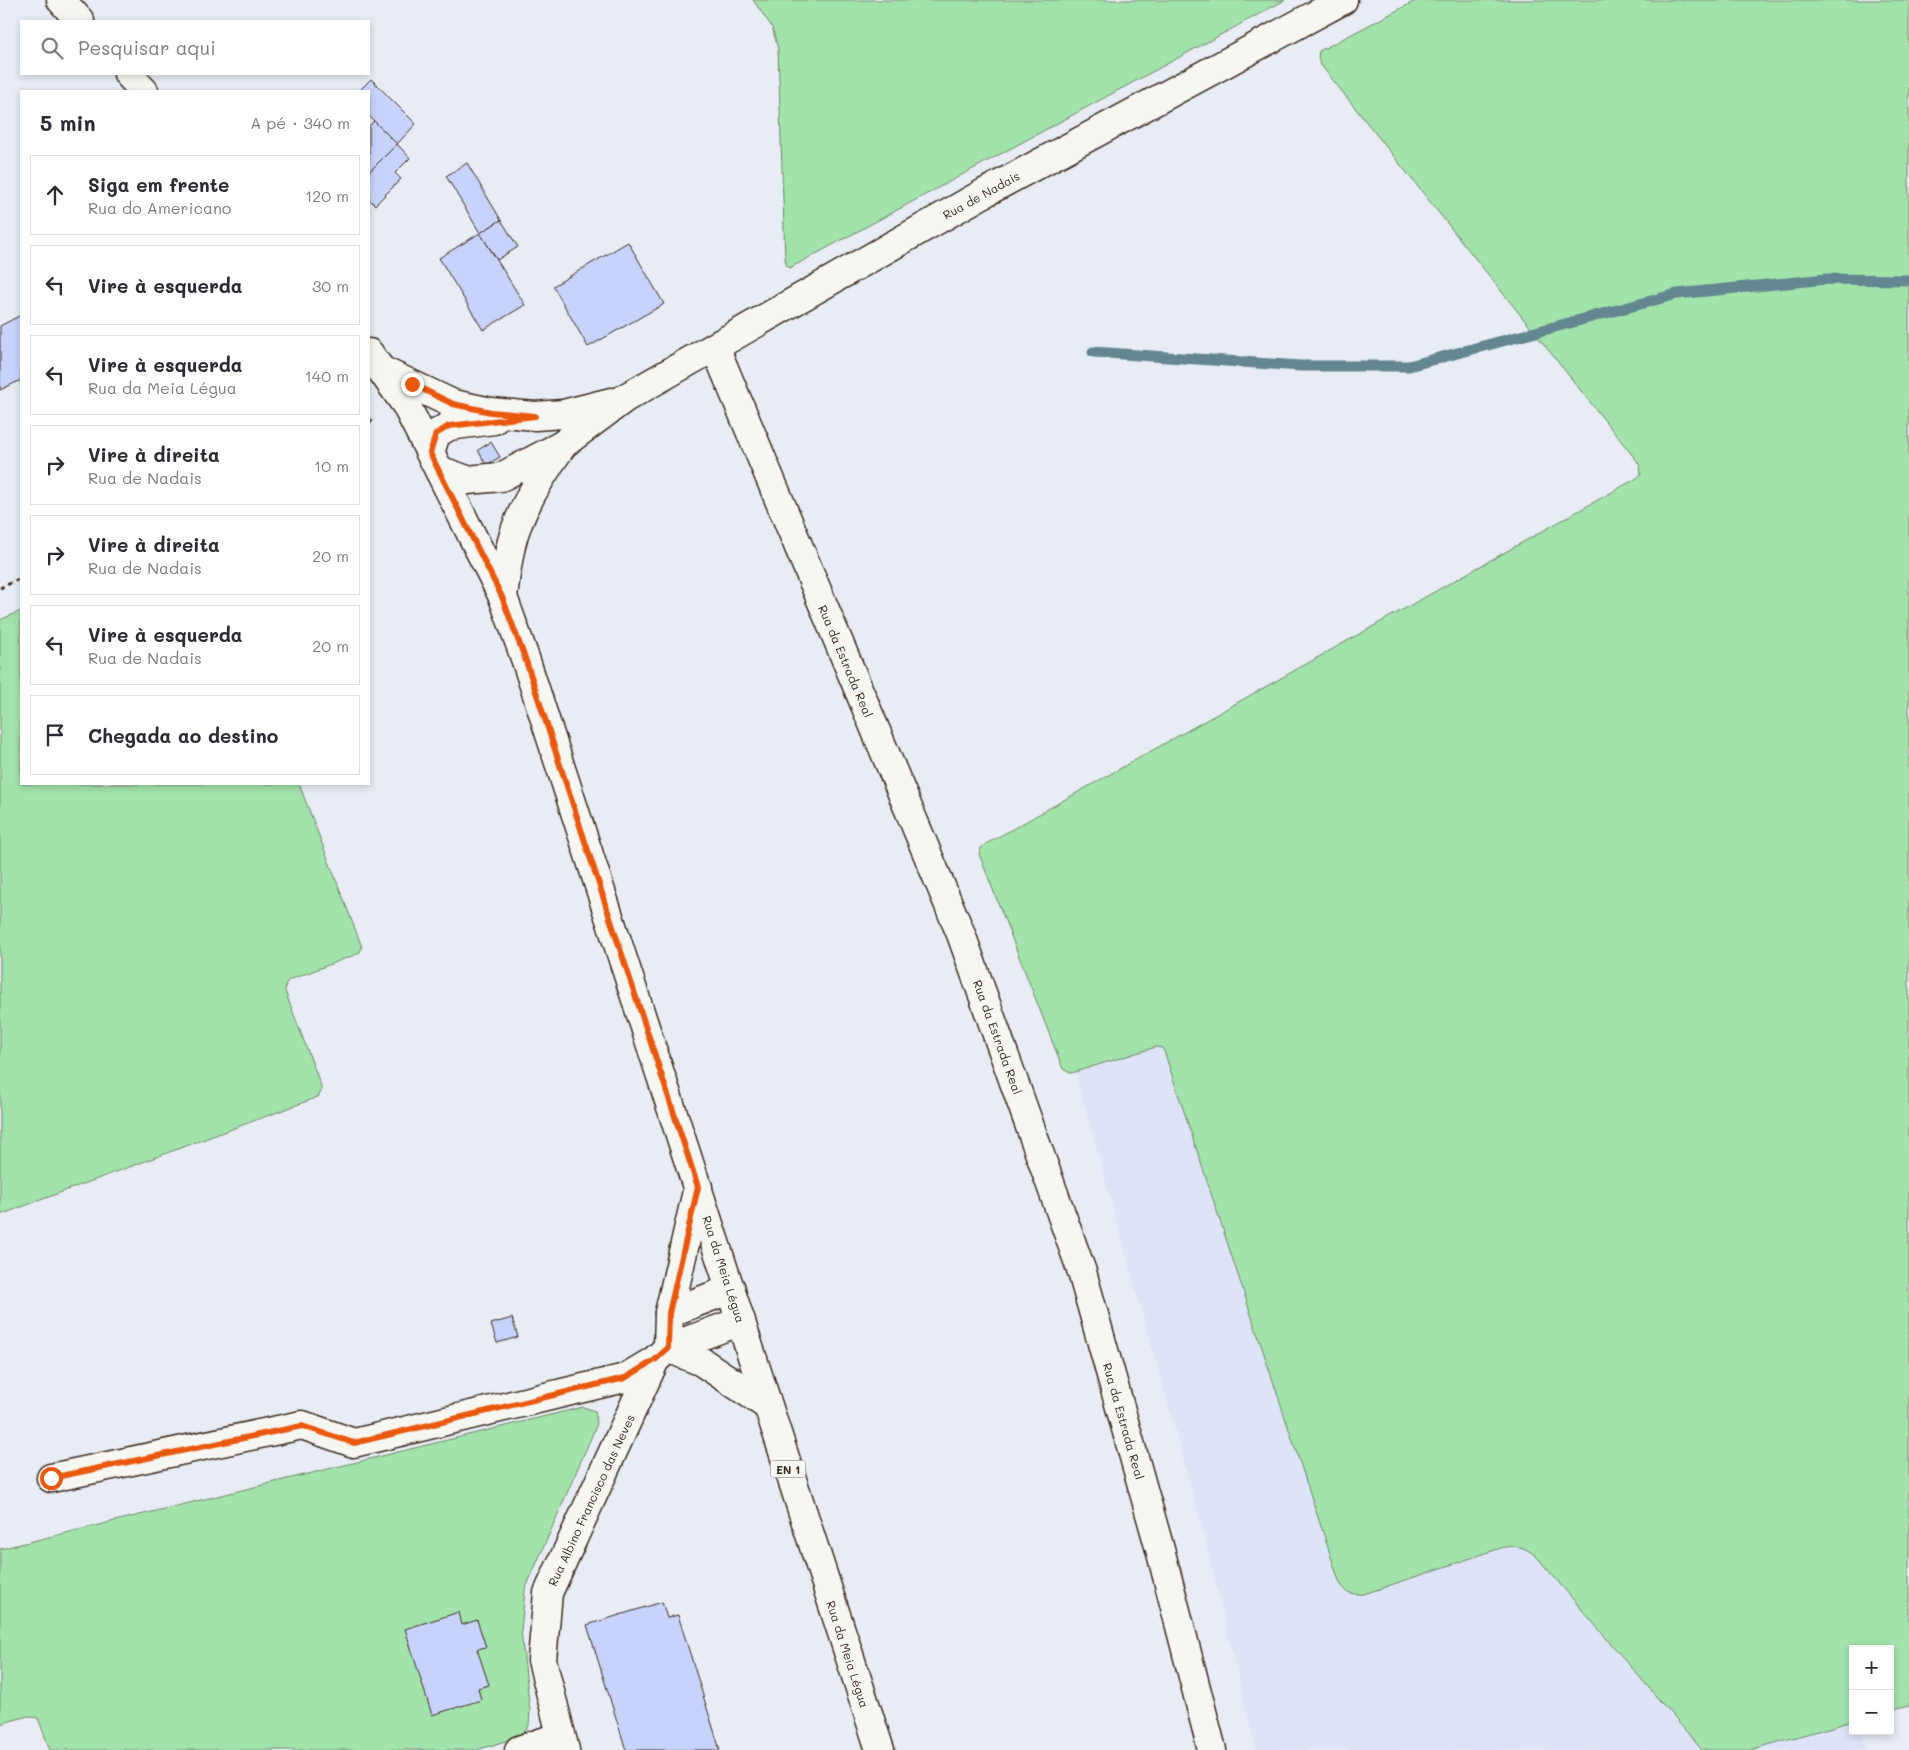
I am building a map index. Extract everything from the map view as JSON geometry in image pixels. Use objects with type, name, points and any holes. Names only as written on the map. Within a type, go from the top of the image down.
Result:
[{"type":"street","points":[[61,0],[79,20]]},
{"type":"street","name":"Rua de Nadais","points":[[625,398],[563,414],[449,426],[436,434],[435,462],[466,480],[501,477],[562,445],[625,398],[986,192],[1342,0]]},
{"type":"street","points":[[129,75],[143,90]]},
{"type":"street","name":"Rua da Estrada Real","points":[[715,347],[961,934],[1082,1272],[1161,1553],[1212,1750]]},
{"type":"street","name":"Rua de Nadais","points":[[375,362],[453,404],[491,412],[535,416]]},
{"type":"street","name":"Rua da Meia Légua","points":[[375,362],[406,405],[435,462],[502,597],[526,661],[880,1750]]},
{"type":"street","name":"Rua de Nadais","points":[[502,597],[508,558],[516,528],[544,472],[562,445]]},
{"type":"street","name":"Rua Albino Francisco das Neves","points":[[563,1743],[542,1660],[548,1593],[661,1354],[698,1187]]},
{"type":"street","points":[[669,1313],[731,1289]]},
{"type":"street","points":[[51,1478],[302,1426],[354,1443],[625,1378],[661,1354],[741,1321]]},
{"type":"street","points":[[661,1354],[702,1362],[768,1406]]},
{"type":"street","points":[[519,1750],[563,1743]]},
{"type":"path","points":[[0,588],[20,578]]},
{"type":"shaded area","points":[[1156,1047],[1162,1048],[1164,1051],[1343,1589],[1348,1593],[1355,1594],[1501,1548],[1520,1546],[1536,1556],[1702,1750],[1256,1750],[1198,1512],[1075,1072]]},
{"type":"shaded area","points":[[1849,1722],[1849,1735],[1862,1735],[1868,1750],[1750,1750]]},
{"type":"green space","points":[[753,0],[1285,0],[790,268],[787,266],[785,259],[778,49],[772,27]]},
{"type":"green space","points":[[1417,0],[1909,0],[1909,1706],[1894,1710],[1894,1645],[1849,1645],[1849,1722],[1750,1750],[1702,1750],[1536,1556],[1524,1548],[1511,1546],[1501,1548],[1364,1594],[1346,1591],[1339,1581],[1164,1051],[1162,1048],[1156,1047],[1075,1072],[1070,1073],[1063,1069],[979,854],[984,845],[1637,478],[1641,474],[1637,461],[1320,64],[1318,58],[1319,51]]},
{"type":"green space","points":[[20,611],[20,785],[299,785],[362,947],[357,954],[289,980],[286,983],[285,991],[321,1086],[321,1092],[318,1097],[0,1215],[0,620]]},
{"type":"green space","points":[[583,1407],[595,1411],[597,1424],[525,1590],[521,1631],[530,1711],[529,1726],[521,1736],[477,1750],[50,1750],[38,1718],[28,1716],[0,1724],[0,1549]]},
{"type":"building","points":[[371,79],[416,124],[397,144],[370,117],[370,90],[360,90]]},
{"type":"building","points":[[374,121],[397,144],[370,171],[370,125]]},
{"type":"building","points":[[397,144],[410,158],[395,173],[401,179],[375,205],[370,200],[370,171]]},
{"type":"building","points":[[467,163],[501,220],[480,233],[446,176]]},
{"type":"building","points":[[501,220],[518,247],[497,260],[480,233]]},
{"type":"building","points":[[480,233],[525,305],[483,330],[439,258]]},
{"type":"building","points":[[628,242],[664,304],[588,347],[553,286]]},
{"type":"building","points":[[20,316],[20,380],[0,390],[0,326]]},
{"type":"building","points":[[491,442],[500,457],[486,465],[478,450]]},
{"type":"building","points":[[512,1318],[518,1337],[497,1343],[491,1324]]},
{"type":"building","points":[[662,1602],[667,1618],[678,1615],[720,1750],[626,1750],[587,1625]]},
{"type":"building","points":[[459,1612],[462,1625],[477,1620],[486,1647],[477,1649],[489,1685],[478,1688],[481,1700],[432,1715],[405,1629]]},
{"type":"waterway","points":[[1093,352],[1301,366],[1409,366],[1677,294],[1826,279],[1909,280]]},
{"type":"route","points":[[51,1478],[302,1426],[354,1443],[625,1378],[655,1360],[668,1348],[669,1313],[698,1187],[526,661],[502,597],[430,453],[436,434],[449,426],[535,416],[491,412],[453,404],[412,384]]}]
